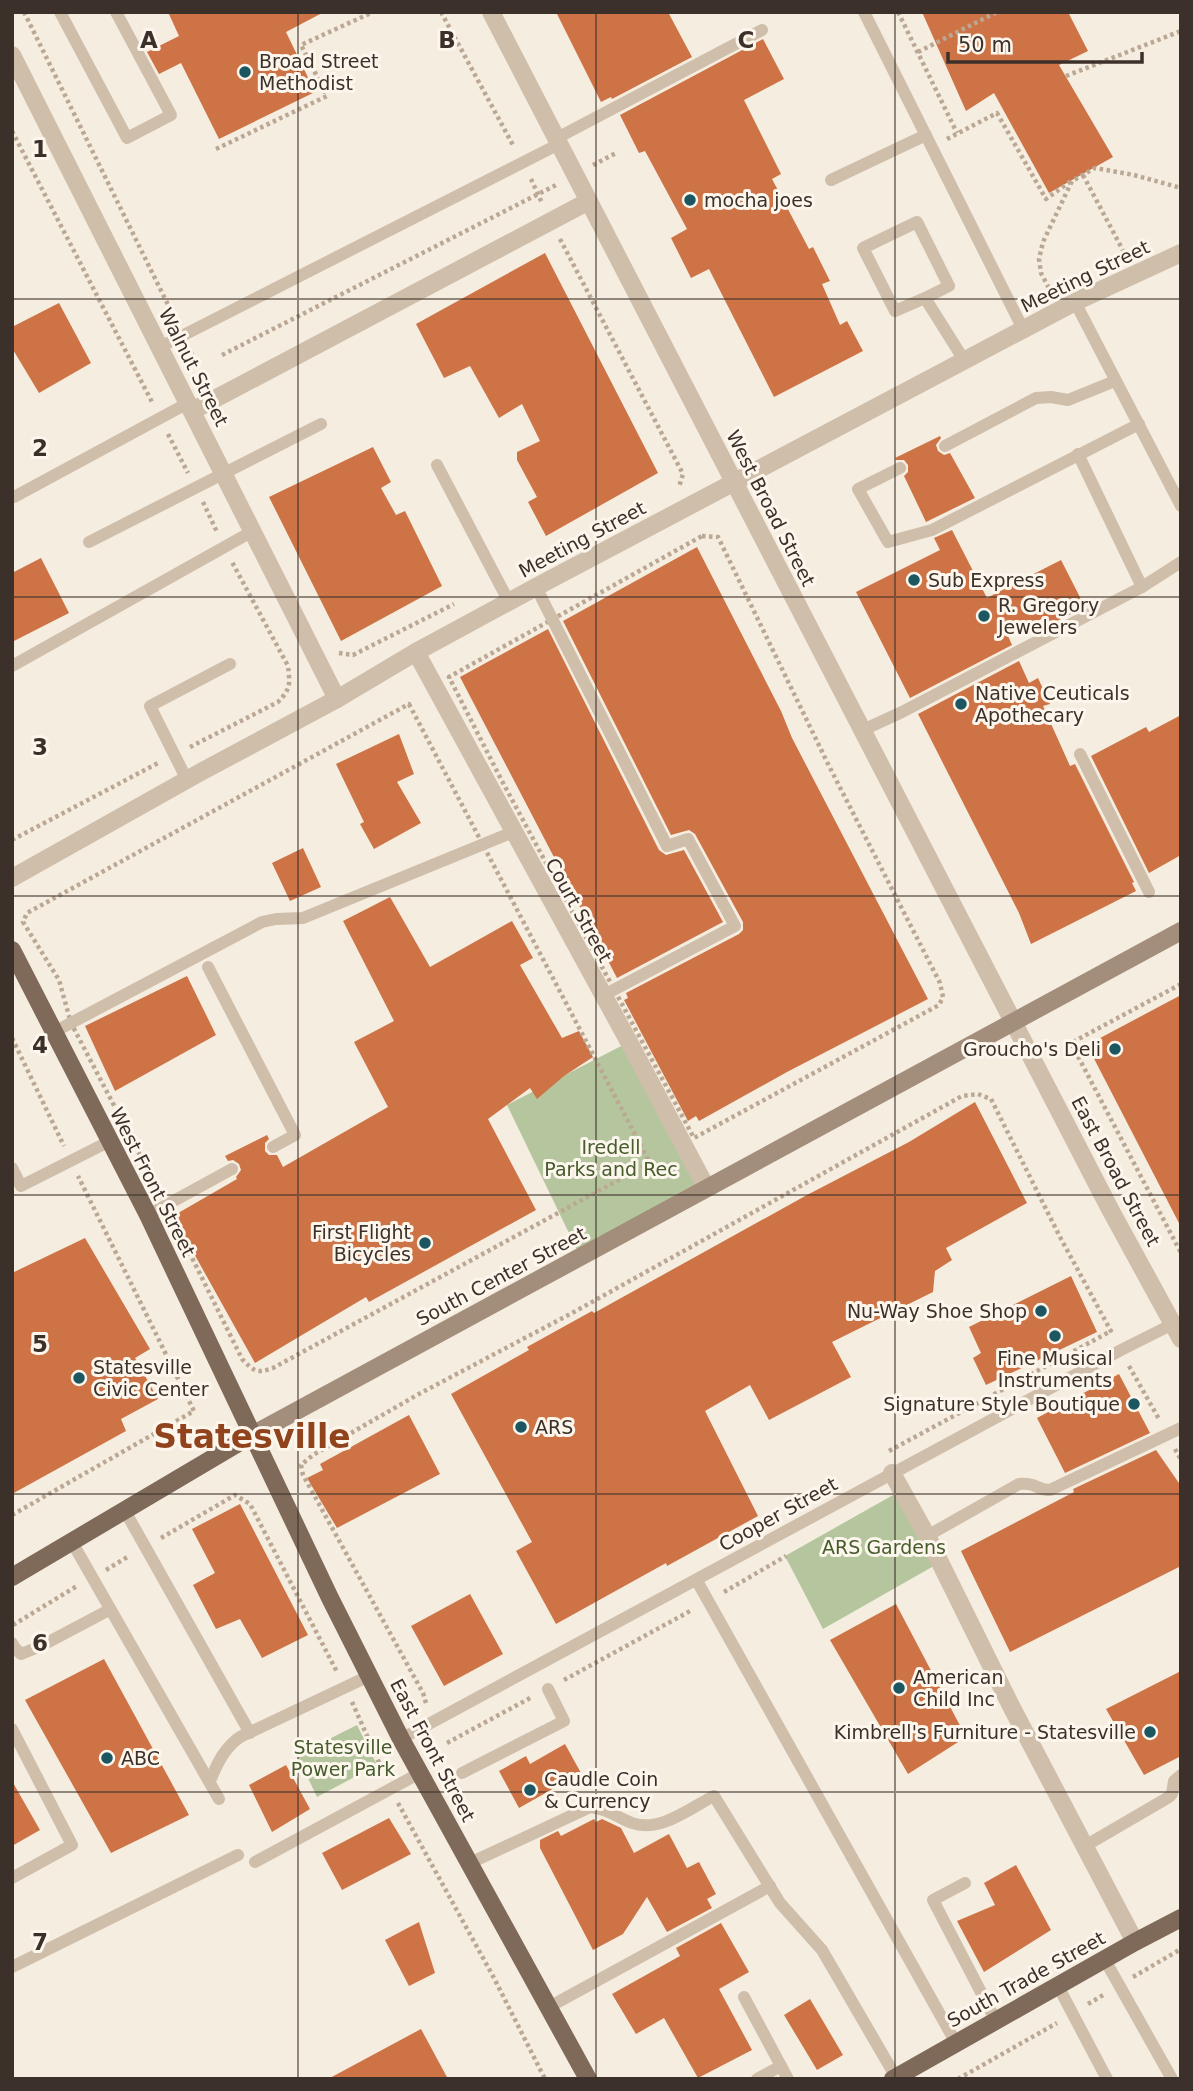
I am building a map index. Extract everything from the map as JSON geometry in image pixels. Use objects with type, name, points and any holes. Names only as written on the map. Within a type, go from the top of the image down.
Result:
[{"type":"main road","name":"South Center Street","points":[[12,1577],[252,1435],[1181,931]]},
{"type":"main road","name":"West Front Street","points":[[12,950],[148,1215],[252,1435]]},
{"type":"main road","name":"East Front Street","points":[[252,1435],[401,1739],[589,2079]]},
{"type":"main road","name":"South Trade Street","points":[[895,2078],[1181,1918]]},
{"type":"street","name":"West Broad Street","points":[[491,12],[1014,1022]]},
{"type":"street","name":"Walnut Street","points":[[12,55],[337,699]]},
{"type":"street","points":[[190,407],[589,201]]},
{"type":"street","name":"Meeting Street","points":[[12,878],[536,587],[1068,306],[1181,253]]},
{"type":"street","name":"Court Street","points":[[416,652],[706,1187]]},
{"type":"street","name":"East Broad Street","points":[[1014,1022],[1111,1211],[1178,1328]]},
{"type":"street","points":[[892,1473],[1135,1942]]},
{"type":"lane","points":[[66,14],[127,138],[171,115],[116,12]]},
{"type":"lane","points":[[864,12],[1023,330]]},
{"type":"lane","points":[[160,347],[523,162],[762,30]]},
{"type":"lane","points":[[831,180],[928,141]]},
{"type":"lane","points":[[917,222],[949,286],[925,299],[895,311],[863,248],[917,222]]},
{"type":"lane","points":[[925,299],[964,360]]},
{"type":"lane","points":[[1068,306],[1115,381],[1181,506]]},
{"type":"lane","points":[[945,446],[1036,398],[1068,400],[1115,381]]},
{"type":"lane","points":[[14,497],[190,407]]},
{"type":"lane","points":[[89,542],[321,424]]},
{"type":"lane","points":[[900,468],[858,489],[888,542],[932,530],[1139,424]]},
{"type":"lane","points":[[1078,454],[1142,587]]},
{"type":"lane","points":[[437,465],[509,602]]},
{"type":"lane","points":[[12,666],[253,531]]},
{"type":"lane","points":[[863,730],[1142,587],[1181,562]]},
{"type":"lane","points":[[536,587],[667,846],[688,839],[735,926],[602,996]]},
{"type":"lane","points":[[187,780],[150,706],[230,664]]},
{"type":"lane","points":[[1080,754],[1149,892]]},
{"type":"lane","points":[[54,1032],[262,922],[303,918],[513,832]]},
{"type":"lane","points":[[208,967],[295,1135],[273,1147]]},
{"type":"lane","points":[[12,1168],[21,1186],[110,1141]]},
{"type":"lane","points":[[148,1215],[232,1169]]},
{"type":"lane","name":"Cooper Street","points":[[401,1739],[1121,1350],[1178,1328]]},
{"type":"lane","points":[[927,1536],[1019,1484],[1031,1483],[1043,1490],[1050,1490],[1181,1428]]},
{"type":"lane","points":[[125,1510],[250,1733]]},
{"type":"lane","points":[[72,1542],[219,1799]]},
{"type":"lane","points":[[697,1581],[956,2043]]},
{"type":"lane","points":[[12,1643],[21,1654],[109,1610]]},
{"type":"lane","points":[[210,1781],[218,1762],[232,1742],[369,1676]]},
{"type":"lane","points":[[462,1773],[564,1721],[548,1689]]},
{"type":"lane","points":[[12,1729],[72,1845],[12,1878]]},
{"type":"lane","points":[[256,1861],[420,1773]]},
{"type":"lane","points":[[1085,1846],[1169,1797],[1174,1780],[1181,1775]]},
{"type":"lane","points":[[470,1863],[590,1807],[599,1807],[615,1813],[631,1823],[650,1826],[665,1822],[715,1796],[780,1903],[822,1950],[895,2078]]},
{"type":"lane","points":[[12,1967],[238,1854]]},
{"type":"lane","points":[[965,1883],[933,1900],[996,2021]]},
{"type":"lane","points":[[549,2007],[770,1886]]},
{"type":"lane","points":[[1105,1960],[1172,2079]]},
{"type":"lane","points":[[1058,1986],[1107,2079]]},
{"type":"lane","points":[[744,1997],[788,2079]]},
{"type":"lane","points":[[757,2079],[781,2066]]},
{"type":"path","points":[[441,12],[523,162],[682,474],[681,484],[675,492]]},
{"type":"path","points":[[898,12],[957,133]]},
{"type":"path","points":[[918,52],[996,12]]},
{"type":"path","points":[[216,149],[327,96],[301,45],[371,13]]},
{"type":"path","points":[[1066,76],[1181,30]]},
{"type":"path","points":[[928,141],[957,133],[997,113],[1046,199],[1095,168],[1181,188]]},
{"type":"path","points":[[1083,174],[1135,274]]},
{"type":"path","points":[[222,355],[575,175]]},
{"type":"path","points":[[1068,306],[1041,273],[1039,259],[1072,181]]},
{"type":"path","points":[[449,677],[702,536],[718,537],[829,766]]},
{"type":"path","points":[[353,654],[464,599]]},
{"type":"path","points":[[409,704],[650,1163],[273,1368],[262,1372],[253,1370],[242,1359],[166,1205],[71,1023],[59,980],[23,922],[27,913],[409,704]]},
{"type":"path","points":[[1181,984],[1071,1043],[1181,1253]]},
{"type":"path","points":[[12,1038],[194,1411],[12,1514]]},
{"type":"path","points":[[426,1703],[423,1693],[303,1475],[301,1465],[313,1455],[417,1395],[574,1312],[962,1096],[978,1094],[990,1099],[1060,1237],[1181,1460]]},
{"type":"path","points":[[12,1626],[235,1495]]},
{"type":"path","points":[[447,1743],[595,1663]]},
{"type":"green space","name":"Iredell Parks and Rec","points":[[629,1042],[706,1187],[581,1258],[507,1105]]},
{"type":"green space","name":"ARS Gardens","points":[[902,1490],[939,1563],[823,1629],[785,1556]]},
{"type":"green space","name":"Statesville Power Park","points":[[357,1725],[377,1765],[317,1797],[297,1755]]},
{"type":"building","name":"Broad Street Methodist","points":[[168,12],[324,12],[286,32],[315,92],[219,139],[181,63],[159,74],[147,52],[179,36]]},
{"type":"building","points":[[556,12],[668,12],[692,57],[612,99],[611,97],[601,102]]},
{"type":"building","points":[[922,12],[1068,12],[1088,51],[1059,65],[1113,157],[1049,193],[994,93],[966,111]]},
{"type":"building","points":[[763,39],[784,79],[744,100],[781,174],[772,179],[809,249],[813,247],[830,281],[822,284],[840,325],[847,321],[863,351],[774,397],[709,269],[691,278],[671,238],[687,229],[645,151],[639,153],[620,115]]},
{"type":"building","points":[[545,253],[658,473],[546,536],[528,502],[537,497],[517,460],[517,452],[540,441],[522,404],[499,418],[470,366],[444,378],[416,324]]},
{"type":"building","points":[[59,303],[91,363],[39,393],[12,348],[12,327]]},
{"type":"building","points":[[940,436],[936,445],[938,451],[944,455],[950,453],[975,498],[926,522],[904,476],[908,472],[908,465],[904,460],[895,458]]},
{"type":"building","points":[[373,447],[391,482],[381,488],[396,515],[405,511],[442,586],[341,641],[269,497]]},
{"type":"building","points":[[952,530],[987,598],[1061,560],[1085,607],[1051,624],[1047,616],[1008,636],[1012,645],[910,698],[856,592],[940,550],[934,538]]},
{"type":"building","points":[[697,547],[781,711],[792,738],[928,999],[699,1121],[696,1116],[688,1121],[624,1000],[628,998],[626,993],[739,934],[743,930],[743,922],[695,834],[689,830],[671,835],[563,621]]},
{"type":"building","points":[[41,558],[69,613],[12,642],[12,573]]},
{"type":"building","points":[[548,629],[659,850],[666,855],[684,850],[723,922],[617,978],[460,677]]},
{"type":"building","points":[[1019,661],[1029,683],[1038,678],[1050,704],[1043,706],[1070,766],[1075,764],[1136,891],[1031,944],[1019,913],[918,714]]},
{"type":"building","points":[[1181,715],[1181,855],[1149,873],[1091,756],[1146,727],[1149,732]]},
{"type":"building","points":[[399,734],[414,774],[397,782],[421,823],[374,849],[360,824],[364,822],[336,764]]},
{"type":"building","points":[[303,848],[321,887],[290,901],[272,863]]},
{"type":"building","points":[[390,897],[430,967],[512,921],[533,958],[520,965],[562,1038],[579,1031],[593,1057],[564,1076],[537,1099],[530,1088],[488,1119],[536,1210],[369,1302],[366,1297],[255,1363],[173,1216],[237,1179],[241,1170],[239,1164],[233,1160],[228,1161],[225,1156],[267,1135],[269,1139],[265,1143],[265,1151],[269,1155],[277,1155],[283,1167],[388,1107],[354,1042],[394,1021],[343,921]]},
{"type":"building","points":[[187,976],[216,1035],[115,1091],[85,1026]]},
{"type":"building","points":[[1181,995],[1181,1227],[1087,1045]]},
{"type":"building","points":[[975,1102],[1027,1203],[946,1248],[952,1260],[935,1271],[933,1292],[832,1342],[851,1377],[769,1420],[750,1385],[705,1411],[758,1516],[556,1624],[516,1551],[532,1542],[451,1394],[529,1350],[527,1347],[909,1142]]},
{"type":"building","name":"Statesville Civic Center","points":[[85,1238],[150,1349],[135,1358],[158,1399],[121,1419],[126,1431],[12,1494],[12,1273]]},
{"type":"building","points":[[1071,1276],[1097,1332],[986,1385],[973,1358],[981,1353],[969,1327]]},
{"type":"building","points":[[1119,1374],[1150,1433],[1065,1473],[1037,1418]]},
{"type":"building","points":[[409,1415],[440,1474],[337,1528],[307,1478],[323,1470],[320,1464]]},
{"type":"building","points":[[1156,1450],[1181,1486],[1181,1566],[1010,1652],[961,1551],[1074,1492],[1073,1489]]},
{"type":"building","points":[[240,1504],[308,1635],[262,1658],[240,1619],[216,1629],[193,1585],[215,1573],[192,1529]]},
{"type":"building","points":[[470,1594],[503,1654],[444,1686],[411,1626]]},
{"type":"building","name":"American Child Inc","points":[[896,1604],[966,1737],[908,1774],[830,1640]]},
{"type":"building","name":"ABC","points":[[104,1659],[189,1815],[111,1853],[25,1700]]},
{"type":"building","name":"Kimbrell's Furniture - Statesville","points":[[1181,1671],[1181,1756],[1144,1775],[1106,1709]]},
{"type":"building","name":"Caudle Coin & Currency","points":[[565,1744],[581,1773],[519,1808],[499,1771],[526,1756],[530,1764]]},
{"type":"building","points":[[286,1765],[310,1809],[272,1832],[249,1785]]},
{"type":"building","points":[[12,1781],[40,1830],[12,1846]]},
{"type":"building","points":[[389,1818],[411,1854],[342,1890],[322,1853]]},
{"type":"building","points":[[594,1819],[596,1822],[602,1819],[621,1828],[634,1853],[669,1834],[687,1868],[699,1862],[716,1894],[707,1899],[712,1908],[667,1932],[647,1897],[623,1934],[593,1950],[540,1848],[540,1840],[558,1831],[561,1836]]},
{"type":"building","points":[[1016,1865],[1051,1930],[984,1972],[957,1921],[995,1905],[984,1883]]},
{"type":"building","points":[[419,1922],[435,1973],[409,1986],[385,1940]]},
{"type":"building","points":[[721,1923],[749,1972],[719,1989],[752,2050],[698,2078],[664,2018],[636,2034],[612,1994],[680,1956],[676,1948]]},
{"type":"building","points":[[810,1999],[843,2055],[817,2070],[784,2015]]},
{"type":"building","points":[[421,2029],[448,2079],[328,2079]]},
{"type":"place","name":"Broad Street Methodist","points":[[245,72]]},
{"type":"place","name":"mocha joes","points":[[690,200]]},
{"type":"place","name":"Sub Express","points":[[914,580]]},
{"type":"place","name":"R. Gregory Jewelers","points":[[984,616]]},
{"type":"place","name":"Native Ceuticals Apothecary","points":[[961,704]]},
{"type":"place","name":"Groucho's Deli","points":[[1115,1049]]},
{"type":"place","name":"First Flight Bicycles","points":[[425,1243]]},
{"type":"place","name":"Nu-Way Shoe Shop","points":[[1041,1311]]},
{"type":"place","name":"Fine Musical Instruments","points":[[1055,1336]]},
{"type":"place","name":"Statesville Civic Center","points":[[79,1378]]},
{"type":"place","name":"Signature Style Boutique","points":[[1134,1404]]},
{"type":"place","name":"ARS","points":[[521,1427]]},
{"type":"place","name":"American Child Inc","points":[[899,1688]]},
{"type":"place","name":"Kimbrell's Furniture - Statesville","points":[[1150,1732]]},
{"type":"place","name":"ABC","points":[[107,1758]]},
{"type":"place","name":"Caudle Coin & Currency","points":[[530,1790]]},
{"type":"district","name":"Statesville","points":[[252,1436]]}]
